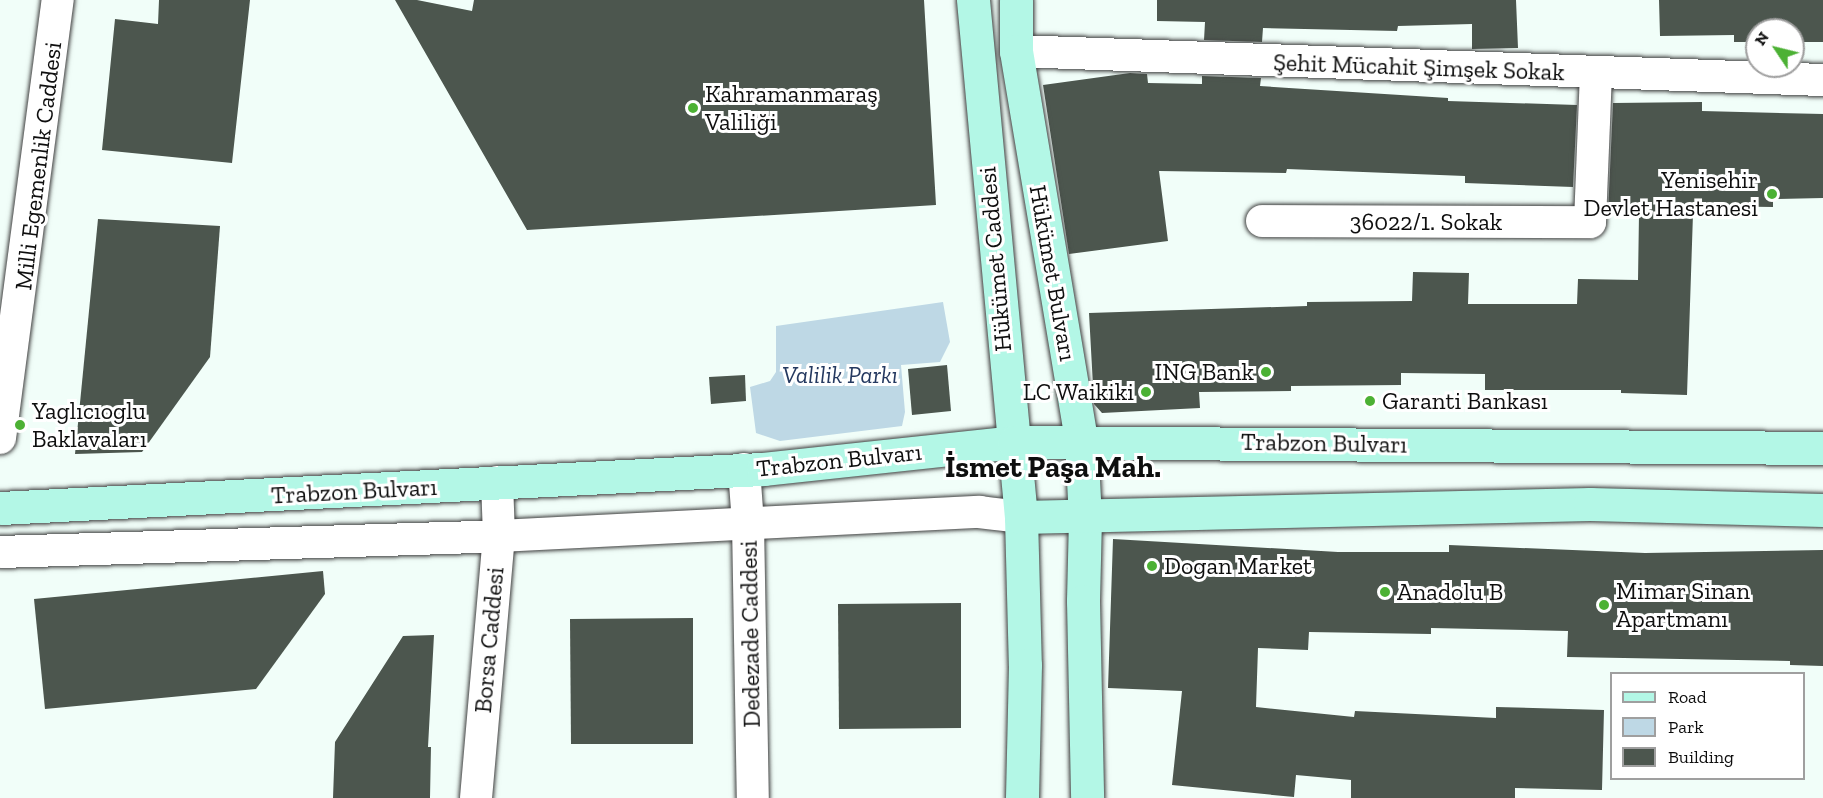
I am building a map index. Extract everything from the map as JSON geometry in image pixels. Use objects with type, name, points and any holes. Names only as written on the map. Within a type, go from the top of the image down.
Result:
[{"type":"main road","name":"Hükümet Caddesi","points":[[973,0],[1021,517]]},
{"type":"main road","name":"Hükümet Bulvarı","points":[[1016,0],[1016,51],[1081,440],[1085,518],[1083,601],[1087,798]]},
{"type":"main road","name":"Trabzon Bulvarı","points":[[0,508],[744,469],[1014,442],[1081,440],[1823,448]]},
{"type":"main road","name":"Trabzon Bulvarı","points":[[1021,517],[1085,518],[1590,504],[1823,510]]},
{"type":"main road","points":[[1021,517],[1025,665],[1022,798]]},
{"type":"street","name":"Milli Egemenlik Caddesi","points":[[0,438],[58,0]]},
{"type":"street","name":"Şehit Mücahit Şimşek Sokak","points":[[1016,51],[1823,80]]},
{"type":"street","name":"36022/1. Sokak","points":[[1262,221],[1590,222],[1596,73]]},
{"type":"street","name":"Dedezade Caddesi","points":[[744,469],[748,523],[753,798]]},
{"type":"street","name":"Borsa Caddesi","points":[[476,798],[499,536],[497,482]]},
{"type":"street","name":"Trabzon Bulvarı","points":[[0,552],[499,536],[979,512],[1021,517]]},
{"type":"green space","name":"Valilik Parkı","points":[[943,302],[950,342],[940,362],[901,365],[905,412],[902,426],[780,441],[756,433],[750,387],[770,381],[776,372],[776,326]]},
{"type":"building","points":[[159,0],[250,0],[232,163],[102,150],[115,19],[158,24]]},
{"type":"building","name":"Kahramanmaraş Valiliği","points":[[395,0],[417,0],[472,11],[474,0],[924,0],[936,205],[527,230]]},
{"type":"building","points":[[1157,0],[1516,0],[1518,48],[1472,49],[1472,24],[1398,26],[1397,31],[1263,28],[1262,42],[1204,40],[1205,22],[1157,21]]},
{"type":"building","points":[[1659,0],[1823,0],[1823,42],[1805,42],[1805,18],[1745,18],[1745,42],[1734,42],[1734,35],[1660,36]]},
{"type":"building","points":[[1130,73],[1147,74],[1148,83],[1202,84],[1202,76],[1261,78],[1260,86],[1448,98],[1448,101],[1577,105],[1573,187],[1465,183],[1465,176],[1287,169],[1286,173],[1159,171],[1168,241],[1069,254],[1043,85]]},
{"type":"building","points":[[1702,102],[1702,111],[1823,114],[1823,198],[1773,199],[1773,207],[1702,206],[1702,214],[1693,214],[1687,395],[1621,393],[1621,390],[1485,390],[1485,374],[1401,373],[1401,385],[1291,386],[1291,391],[1199,392],[1200,408],[1102,413],[1094,404],[1089,313],[1307,306],[1307,302],[1412,301],[1413,272],[1469,273],[1468,304],[1577,304],[1578,279],[1638,280],[1639,214],[1608,214],[1613,103]]},
{"type":"building","points":[[98,219],[220,226],[210,357],[142,452],[75,454]]},
{"type":"building","points":[[947,365],[951,411],[912,415],[908,369]]},
{"type":"building","points":[[745,375],[746,401],[711,404],[709,377]]},
{"type":"building","points":[[1113,539],[1338,552],[1449,552],[1449,545],[1645,553],[1823,550],[1823,666],[1790,665],[1790,661],[1567,657],[1568,631],[1431,628],[1431,634],[1309,632],[1308,650],[1258,648],[1256,707],[1354,717],[1355,711],[1496,718],[1496,707],[1604,710],[1602,790],[1515,788],[1515,798],[1351,798],[1351,780],[1296,775],[1294,797],[1172,785],[1182,691],[1108,688]]},
{"type":"building","points":[[323,571],[325,594],[256,689],[45,709],[34,599]]},
{"type":"building","points":[[961,603],[961,728],[839,729],[838,604]]},
{"type":"building","points":[[693,618],[693,744],[571,744],[570,619]]},
{"type":"building","points":[[434,635],[428,747],[431,747],[430,798],[333,798],[335,742],[403,636]]},
{"type":"place","name":"Kahramanmaraş Valiliği","points":[[693,108]]},
{"type":"place","name":"Yenisehir Devlet Hastanesi","points":[[1772,194]]},
{"type":"place","name":"ING Bank","points":[[1266,372]]},
{"type":"place","name":"LC Waikiki","points":[[1146,392]]},
{"type":"place","name":"Garanti Bankası","points":[[1370,401]]},
{"type":"place","name":"Yaglıcıoglu Baklavaları","points":[[20,425]]},
{"type":"place","name":"Dogan Market","points":[[1152,566]]},
{"type":"place","name":"Anadolu B","points":[[1385,592]]},
{"type":"place","name":"Mimar Sinan Apartmanı","points":[[1604,605]]},
{"type":"district","name":"İsmet Paşa Mah.","points":[[1053,467]]}]
